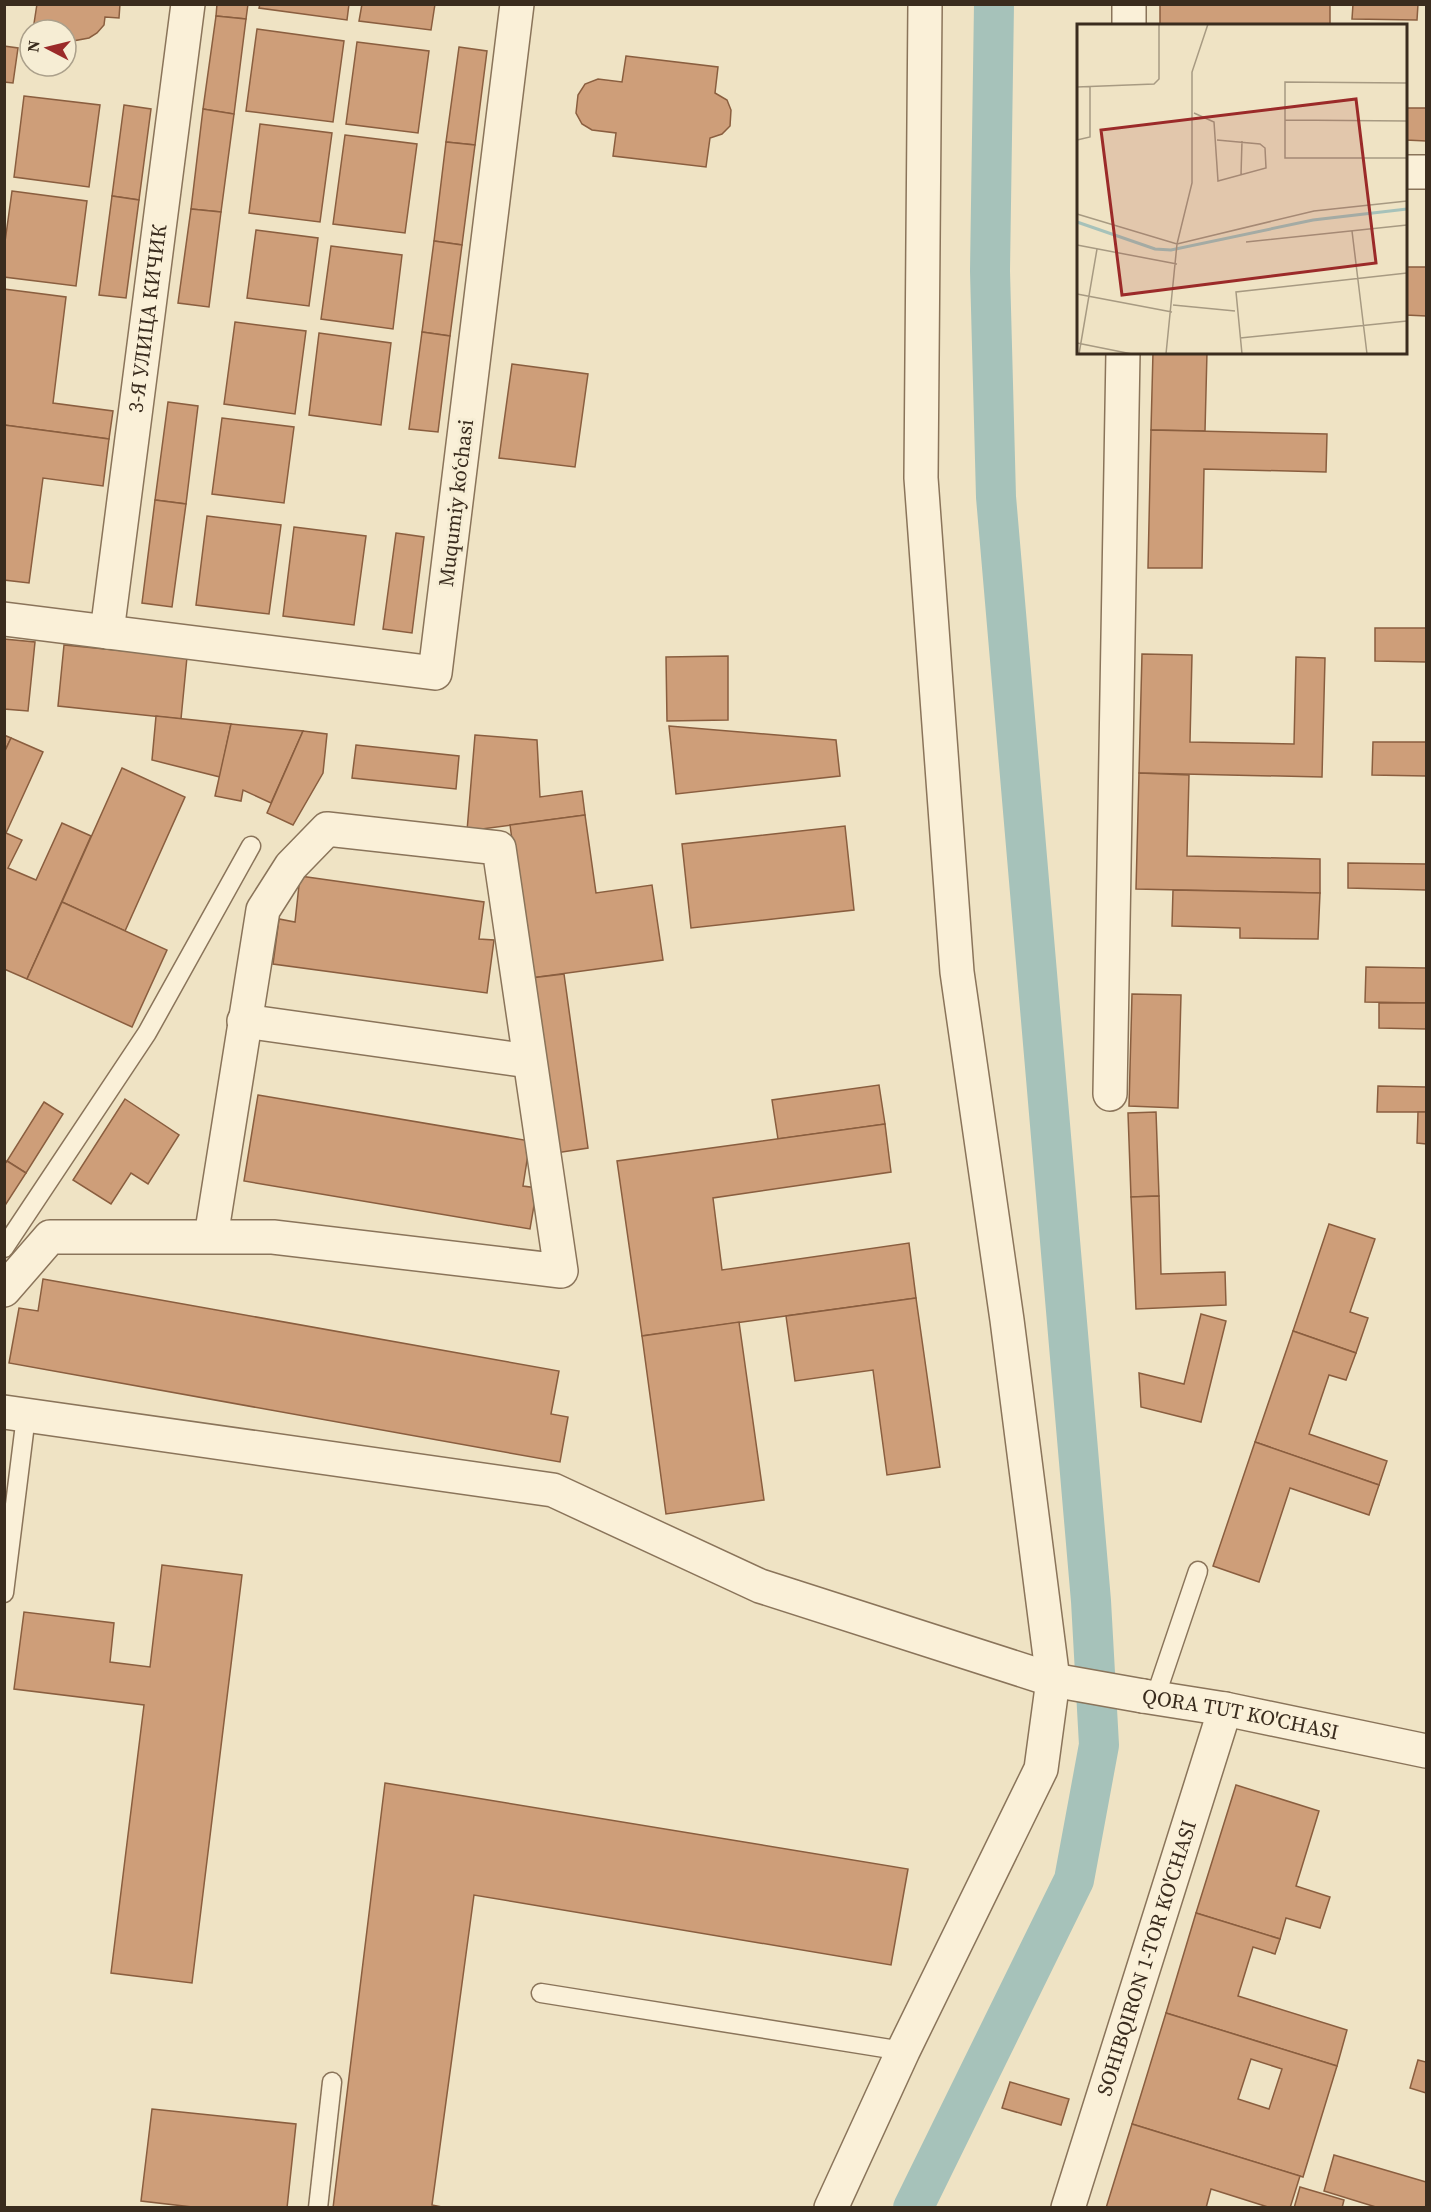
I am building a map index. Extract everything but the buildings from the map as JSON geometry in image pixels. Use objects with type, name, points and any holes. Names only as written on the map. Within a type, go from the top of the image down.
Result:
[{"type":"street","name":"3-Я УЛИЦА КИЧИК","points":[[107,633],[188,4]]},
{"type":"street","name":"Muqumiy koʻchasi","points":[[107,633],[435,673],[516,4]]},
{"type":"street","points":[[831,2208],[903,2051],[1041,1769],[1055,1681],[1007,1320],[957,972],[921,478],[924,4]]},
{"type":"street","points":[[1129,4],[1129,24]]},
{"type":"street","points":[[1407,172],[1426,172]]},
{"type":"street","points":[[1110,1094],[1123,354]]},
{"type":"street","points":[[4,619],[107,633]]},
{"type":"street","points":[[4,1290],[50,1237],[212,1237],[273,1237],[561,1271],[499,848],[327,829],[291,866],[263,910],[212,1237]]},
{"type":"street","points":[[244,1021],[529,1061]]},
{"type":"street","name":"QORA TUT KO'CHASI","points":[[15,1414],[553,1490],[760,1586],[1055,1681],[1225,1709],[1426,1751]]},
{"type":"street","name":"SOHIBQIRON 1-TOR KO'CHASI","points":[[1068,2208],[1225,1709]]},
{"type":"lane","points":[[4,1248],[147,1033],[251,846]]},
{"type":"lane","points":[[4,1593],[15,1414]]},
{"type":"lane","points":[[1149,1697],[1198,1571]]},
{"type":"lane","points":[[541,1993],[903,2051]]},
{"type":"lane","points":[[318,2208],[332,2082]]},
{"type":"waterway","points":[[913,2208],[1074,1880],[1099,1745],[1091,1601],[996,497],[990,271],[994,4]]}]
